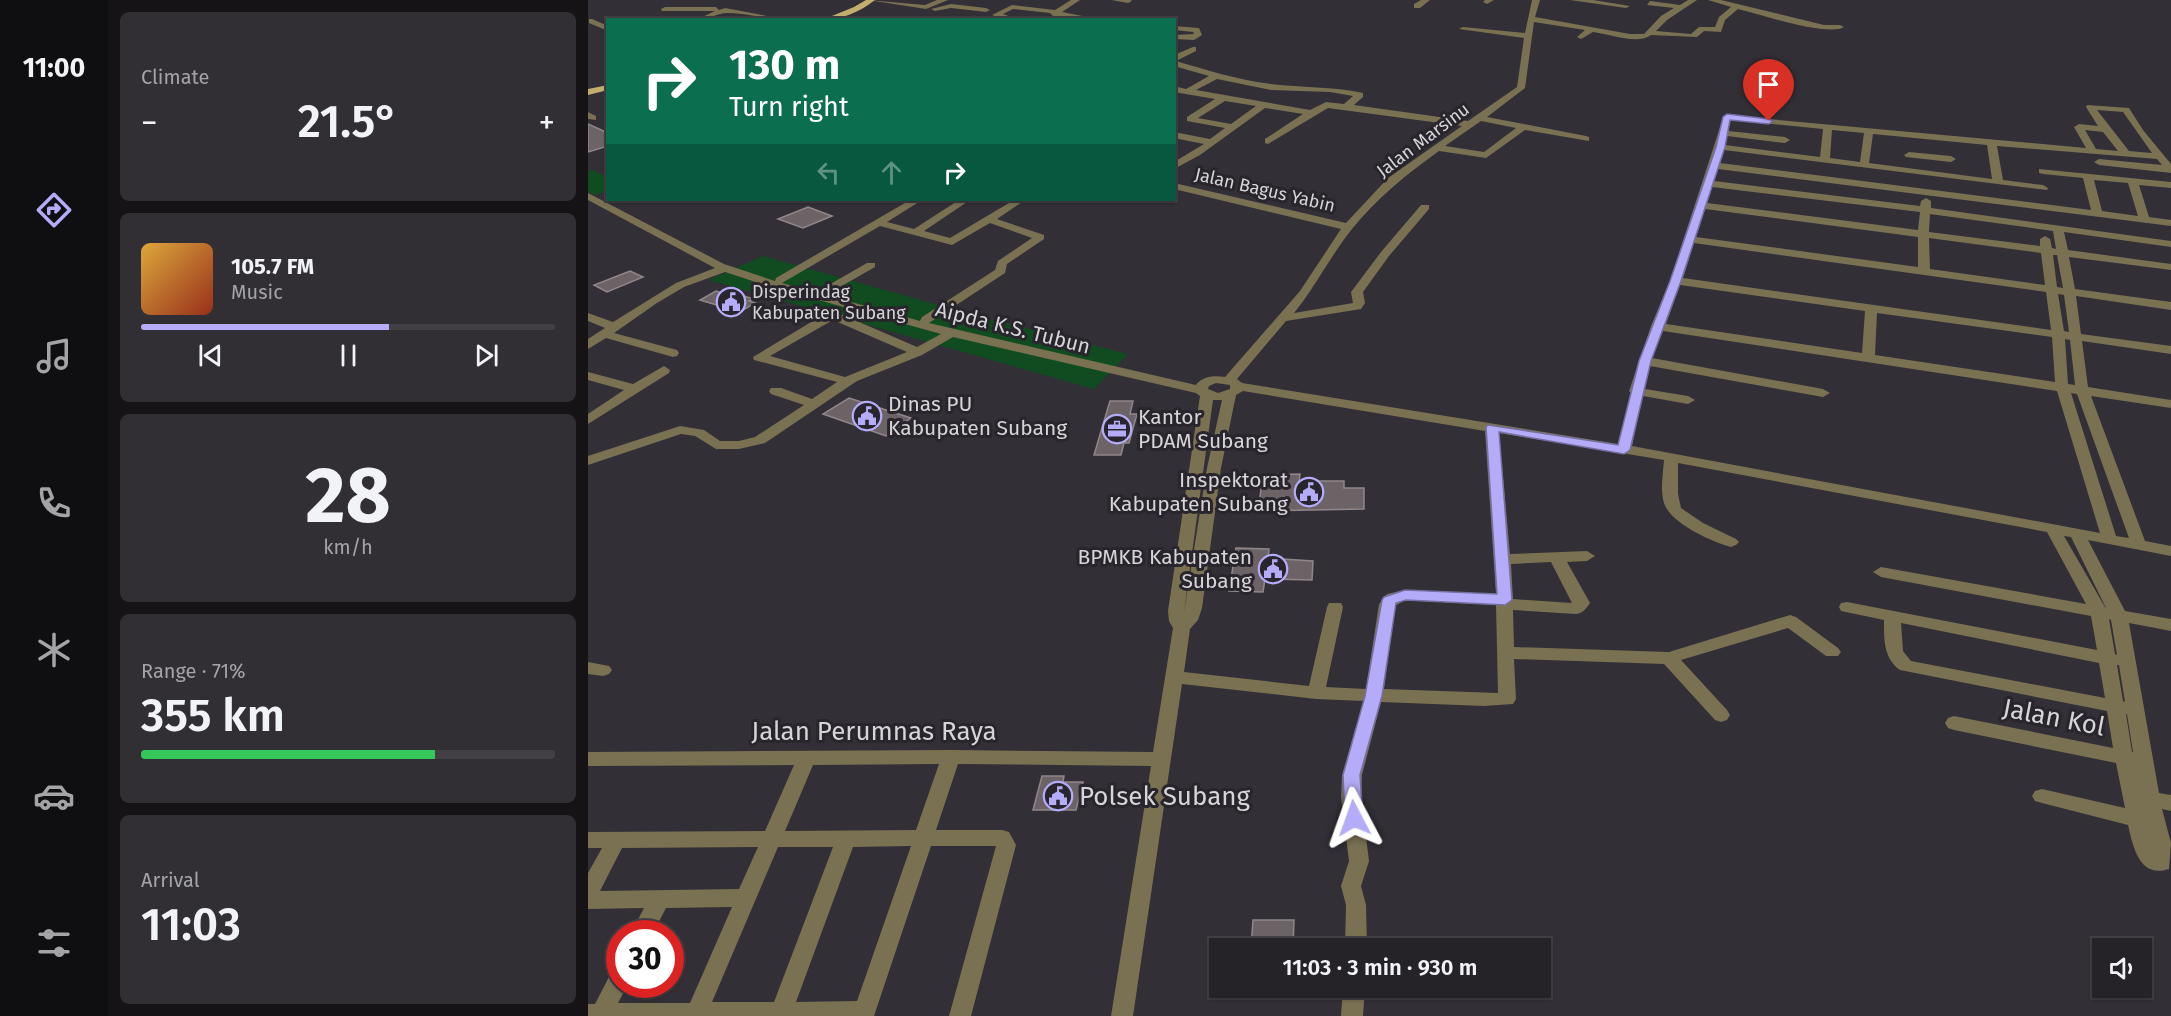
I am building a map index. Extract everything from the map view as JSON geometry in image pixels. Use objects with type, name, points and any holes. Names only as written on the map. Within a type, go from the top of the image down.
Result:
[{"type":"main road","points":[[831,18],[857,9],[872,0]]},
{"type":"main road","points":[[588,93],[606,88]]},
{"type":"street","points":[[872,0],[940,9],[951,6],[989,8],[974,17]]},
{"type":"street","points":[[926,7],[944,0]]},
{"type":"street","points":[[1046,18],[1076,0]]},
{"type":"street","points":[[1115,0],[1128,1]]},
{"type":"street","points":[[1417,6],[1426,0]]},
{"type":"street","name":"Jalan Marsinu","points":[[1232,387],[1282,318],[1304,293],[1348,227],[1392,180],[1468,124],[1516,94],[1523,84],[1533,0]]},
{"type":"street","points":[[1574,0],[1626,6]]},
{"type":"street","points":[[1651,34],[1664,18],[1693,0]]},
{"type":"street","points":[[1712,0],[1828,28],[1840,27]]},
{"type":"street","points":[[1650,3],[1682,7]]},
{"type":"street","points":[[1531,19],[1630,36],[1651,34],[1691,36],[1697,35],[1702,29],[1717,30],[1725,17],[1737,6]]},
{"type":"street","points":[[1009,18],[996,15],[1012,7],[1089,18]]},
{"type":"street","points":[[665,9],[725,10],[774,18]]},
{"type":"street","points":[[704,18],[725,10]]},
{"type":"street","points":[[592,21],[606,33]]},
{"type":"street","points":[[1176,28],[1196,30],[1198,35],[1194,38],[1176,37]]},
{"type":"street","points":[[1463,29],[1529,36]]},
{"type":"street","points":[[1581,37],[1592,29]]},
{"type":"street","points":[[1650,49],[1654,38],[1651,34]]},
{"type":"street","points":[[1176,60],[1193,49]]},
{"type":"street","points":[[1176,62],[1216,76],[1271,87],[1319,89],[1360,95],[1347,106]]},
{"type":"street","points":[[1176,71],[1185,66]]},
{"type":"street","points":[[1179,91],[1216,76]]},
{"type":"street","points":[[1248,102],[1271,87]]},
{"type":"street","points":[[1288,110],[1319,89]]},
{"type":"street","points":[[1179,91],[1311,113]]},
{"type":"street","points":[[1223,98],[1186,118],[1233,127]]},
{"type":"street","points":[[1176,165],[1263,105]]},
{"type":"street","points":[[1268,141],[1326,105],[1468,124]]},
{"type":"street","points":[[2126,154],[2090,107],[2126,110],[2157,156],[2171,170]]},
{"type":"street","points":[[1484,115],[1586,139]]},
{"type":"street","points":[[1624,450],[1636,390],[1657,326],[1676,281],[1720,147],[1727,117],[1992,143],[2157,156]]},
{"type":"street","points":[[1782,154],[1788,123]]},
{"type":"street","points":[[1437,148],[1486,155],[1524,126]]},
{"type":"street","points":[[1822,220],[1828,178],[1828,127]]},
{"type":"street","points":[[2093,152],[2078,128],[2104,128]]},
{"type":"street","points":[[1864,165],[1869,131]]},
{"type":"street","points":[[1724,133],[1785,140]]},
{"type":"street","points":[[1906,170],[1909,135]]},
{"type":"street","points":[[1176,136],[1209,142]]},
{"type":"street","points":[[1950,139],[1952,177]]},
{"type":"street","points":[[1992,143],[1998,182]]},
{"type":"street","points":[[1720,147],[2043,188]]},
{"type":"street","points":[[2038,147],[2040,155],[2171,170]]},
{"type":"street","points":[[1909,155],[1951,159]]},
{"type":"street","points":[[1713,165],[2144,219],[2170,225]]},
{"type":"street","points":[[2139,545],[2082,389],[2070,292],[2062,252],[2050,228],[2042,167],[2088,177],[2171,186]]},
{"type":"street","points":[[1924,272],[1923,234],[1928,174]]},
{"type":"street","points":[[2088,177],[2097,213]]},
{"type":"street","points":[[2133,182],[2144,219]]},
{"type":"street","points":[[1707,183],[2171,244]]},
{"type":"street","name":"Jalan Bagus Yabin","points":[[1176,186],[1348,227]]},
{"type":"street","name":"Aipda K.S. Tubun","points":[[588,189],[606,198]]},
{"type":"street","name":"Aipda K.S. Tubun","points":[[588,196],[724,268],[772,284],[951,333],[1092,367],[1204,390]]},
{"type":"street","name":"Aipda K.S. Tubun","points":[[612,201],[710,254],[780,280],[926,320],[1204,390]]},
{"type":"street","points":[[780,280],[915,201]]},
{"type":"street","points":[[916,232],[963,201]]},
{"type":"street","points":[[876,222],[916,232],[955,248],[1018,201]]},
{"type":"street","points":[[1700,206],[2171,267]]},
{"type":"street","points":[[1282,318],[1357,306],[1359,303],[1357,292],[1385,254],[1425,207]]},
{"type":"street","points":[[926,320],[1001,271],[1002,263],[1040,237],[990,220]]},
{"type":"street","points":[[2050,228],[2046,249],[2058,334],[2062,386],[2110,540]]},
{"type":"street","points":[[1688,239],[2171,306]]},
{"type":"street","points":[[824,292],[871,265]]},
{"type":"street","points":[[588,345],[666,292],[724,268]]},
{"type":"street","points":[[1676,281],[2171,350]]},
{"type":"street","points":[[1868,357],[1872,308]]},
{"type":"street","points":[[847,381],[759,357],[832,315],[918,352]]},
{"type":"street","points":[[588,317],[610,330],[673,353]]},
{"type":"street","points":[[1657,326],[2171,404]]},
{"type":"street","points":[[588,461],[636,443],[685,430],[706,436],[716,445],[749,444],[760,440],[847,381],[918,352],[951,333]]},
{"type":"street","points":[[1645,361],[1823,393]]},
{"type":"street","points":[[588,420],[664,370]]},
{"type":"street","points":[[588,376],[635,389]]},
{"type":"street","points":[[1182,627],[1177,621],[1176,611],[1204,390],[1215,379],[1232,387],[1671,457],[2171,551]]},
{"type":"street","points":[[1122,1016],[1173,677],[1182,627],[1190,620],[1194,608],[1214,468],[1232,387]]},
{"type":"street","points":[[1636,390],[1688,400]]},
{"type":"street","points":[[776,391],[815,404]]},
{"type":"street","points":[[1173,677],[1316,693],[1507,699],[1503,559],[1492,427]]},
{"type":"street","points":[[1671,457],[1671,499],[1674,509],[1683,518],[1731,542]]},
{"type":"street","points":[[2053,530],[2099,612],[2124,758],[2141,797],[2164,862],[2155,861],[2146,855],[2137,819],[2141,797],[2144,762],[2118,616],[2077,534]]},
{"type":"street","points":[[1503,559],[1587,556]]},
{"type":"street","points":[[1356,938],[1357,918],[1351,886],[1359,861],[1351,796],[1352,775],[1374,696],[1387,604],[1393,597],[1405,595],[1504,601],[1512,606],[1576,609],[1580,607],[1581,599],[1556,557]]},
{"type":"street","points":[[1881,572],[2171,625]]},
{"type":"street","points":[[1316,693],[1335,607]]},
{"type":"street","points":[[1847,607],[2127,662]]},
{"type":"street","points":[[1892,616],[1896,656],[1906,666],[2136,711]]},
{"type":"street","points":[[1507,653],[1669,658],[1790,621],[1832,652]]},
{"type":"street","points":[[1669,658],[1721,715]]},
{"type":"street","name":"Jalan Kol","points":[[1953,723],[2144,762]]},
{"type":"street","points":[[595,1014],[696,1015],[781,1012],[864,1014],[951,757]]},
{"type":"street","name":"Jalan Perumnas Raya","points":[[588,759],[951,757],[1160,759]]},
{"type":"street","points":[[696,1015],[806,759]]},
{"type":"street","points":[[2042,796],[2137,819]]},
{"type":"street","points":[[2141,797],[2171,803]]},
{"type":"street","points":[[588,840],[996,837],[1005,841],[960,1016]]},
{"type":"street","points":[[781,1012],[846,839]]},
{"type":"street","points":[[588,893],[616,840]]},
{"type":"street","points":[[588,900],[746,898]]},
{"type":"street","points":[[649,920],[659,900]]},
{"type":"street","points":[[595,1014],[606,998]]},
{"type":"street","points":[[1353,1016],[1354,998]]},
{"type":"green space","points":[[592,170],[606,177],[606,191],[595,195],[588,192],[588,171]]},
{"type":"green space","points":[[763,256],[978,316],[1128,354],[1094,389],[709,280]]},
{"type":"building","points":[[588,124],[606,132],[606,147],[588,152]]},
{"type":"building","points":[[808,207],[832,216],[803,228],[778,219]]},
{"type":"building","points":[[630,271],[643,277],[607,292],[594,285]]},
{"type":"building","name":"Disperindag Kabupaten Subang","points":[[716,291],[754,299],[749,301],[755,303],[740,312],[700,300]]},
{"type":"building","name":"Dinas PU Kabupaten Subang","points":[[849,398],[911,418],[886,436],[823,414]]},
{"type":"building","name":"Kantor PDAM Subang","points":[[1110,401],[1133,401],[1130,414],[1137,414],[1129,443],[1124,443],[1121,455],[1094,455]]},
{"type":"building","name":"Inspektorat Kabupaten Subang","points":[[1300,474],[1299,481],[1344,481],[1344,488],[1364,488],[1364,509],[1258,511],[1263,475]]},
{"type":"building","name":"BPMKB Kabupaten Subang","points":[[1236,548],[1269,549],[1268,558],[1313,561],[1312,580],[1265,579],[1263,592],[1229,591]]},
{"type":"building","name":"Polsek Subang","points":[[1042,776],[1064,776],[1063,782],[1083,782],[1076,810],[1033,810]]},
{"type":"building","points":[[1253,920],[1294,920],[1293,938],[1252,938]]},
{"type":"place","name":"Disperindag Kabupaten Subang","points":[[731,302]]},
{"type":"place","name":"Dinas PU Kabupaten Subang","points":[[867,416]]},
{"type":"place","name":"Kantor PDAM Subang","points":[[1117,429]]},
{"type":"place","name":"Inspektorat Kabupaten Subang","points":[[1309,492]]},
{"type":"place","name":"BPMKB Kabupaten Subang","points":[[1273,569]]},
{"type":"place","name":"Polsek Subang","points":[[1058,796]]},
{"type":"route","points":[[1354,818],[1351,796],[1352,775],[1374,696],[1389,600],[1405,595],[1505,600],[1492,427],[1624,450],[1636,390],[1657,326],[1676,281],[1720,147],[1727,117],[1769,121]]}]
